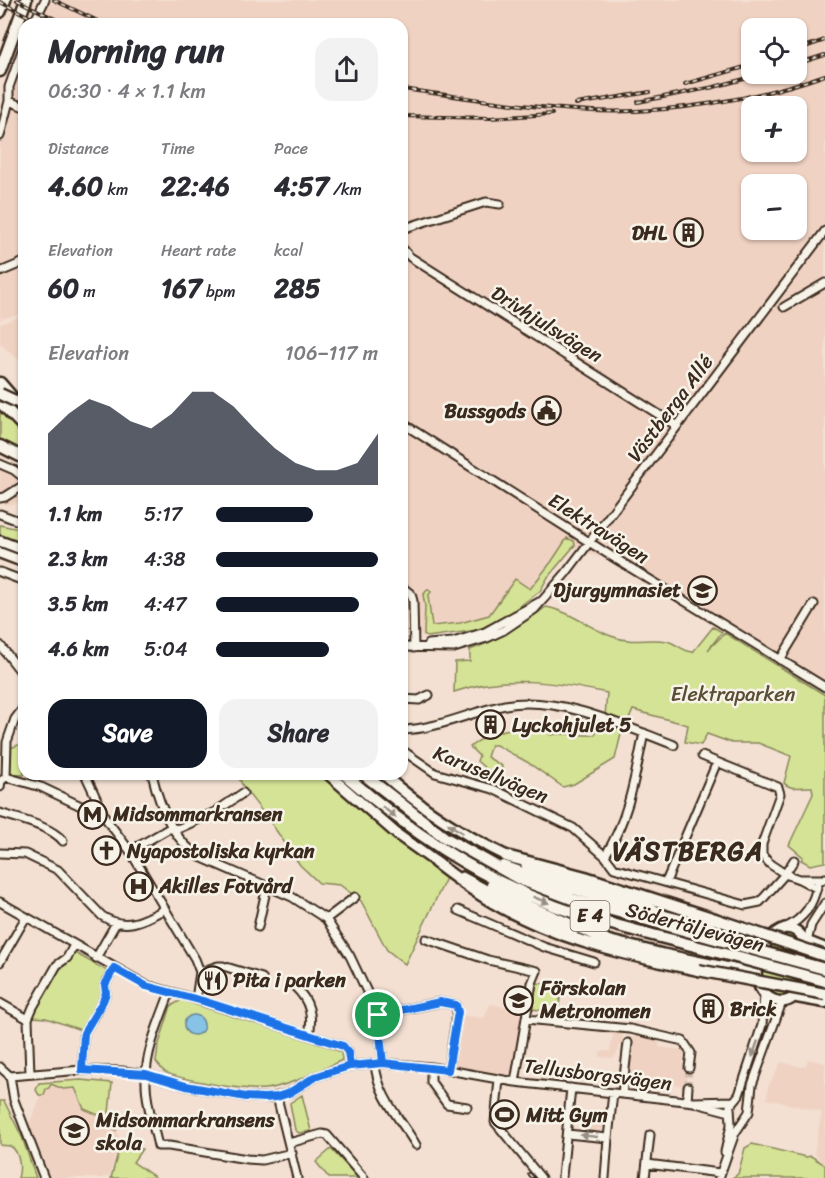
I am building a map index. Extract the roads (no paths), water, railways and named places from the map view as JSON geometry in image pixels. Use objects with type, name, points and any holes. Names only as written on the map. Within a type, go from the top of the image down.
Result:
[{"type":"highway","points":[[0,12],[5,0]]},
{"type":"highway","points":[[0,52],[26,0]]},
{"type":"highway","points":[[19,18],[26,0]]},
{"type":"highway","points":[[0,71],[18,22]]},
{"type":"highway","points":[[0,382],[18,404]]},
{"type":"highway","points":[[0,394],[18,402]]},
{"type":"highway","points":[[0,402],[18,421]]},
{"type":"highway","points":[[0,446],[18,455]]},
{"type":"highway","name":"Södertäljevägen","points":[[351,780],[405,824],[469,866],[505,885],[557,906],[718,946],[825,969]]},
{"type":"highway","name":"Södertäljevägen","points":[[370,780],[411,814],[444,837],[519,879],[562,896],[825,981]]},
{"type":"highway","points":[[506,856],[585,877],[825,956]]},
{"type":"highway","points":[[435,862],[464,884],[522,918],[556,932],[624,953],[698,970],[825,994]]},
{"type":"highway","points":[[488,862],[663,915]]},
{"type":"highway","name":"E 4","points":[[469,866],[494,886],[519,901],[605,939]]},
{"type":"highway","points":[[809,941],[825,949]]},
{"type":"highway","points":[[797,997],[825,1002]]},
{"type":"main road","points":[[0,542],[18,548]]},
{"type":"main road","points":[[0,553],[18,560]]},
{"type":"main road","points":[[335,780],[435,862],[491,894],[553,924],[663,954],[748,972],[756,976]]},
{"type":"main road","points":[[391,780],[468,836],[537,870],[644,904],[663,915],[766,940]]},
{"type":"main road","points":[[785,928],[798,930],[809,941],[813,959],[812,971],[802,992],[797,997],[782,1002],[773,1001],[764,995],[759,988],[756,976],[757,964],[766,940],[773,933],[785,928]]},
{"type":"street","points":[[36,18],[45,0]]},
{"type":"street","points":[[0,136],[9,101],[9,87],[18,62]]},
{"type":"street","points":[[9,101],[18,105]]},
{"type":"street","points":[[408,228],[486,202],[500,204]]},
{"type":"street","name":"Västberga Allé","points":[[408,646],[453,642],[468,638],[502,625],[539,602],[566,573],[825,231]]},
{"type":"street","name":"Drivhjulsvägen","points":[[408,255],[677,426]]},
{"type":"street","points":[[0,272],[18,264]]},
{"type":"street","points":[[784,307],[825,283]]},
{"type":"street","name":"Elektravägen","points":[[408,427],[589,542],[825,687]]},
{"type":"street","points":[[0,464],[18,473]]},
{"type":"street","points":[[0,498],[18,489]]},
{"type":"street","points":[[0,514],[18,521]]},
{"type":"street","points":[[0,572],[18,578]]},
{"type":"street","points":[[408,592],[413,601],[414,646]]},
{"type":"street","points":[[780,660],[814,604]]},
{"type":"street","points":[[0,645],[18,668]]},
{"type":"street","points":[[408,699],[419,700],[429,695]]},
{"type":"street","points":[[408,730],[421,729],[492,708],[524,703],[551,705],[596,716],[674,745]]},
{"type":"street","points":[[0,788],[6,777],[7,740],[18,715]]},
{"type":"street","points":[[603,854],[622,825],[630,801],[644,733]]},
{"type":"street","name":"Karusellvägen","points":[[408,754],[435,773],[493,789],[573,828],[603,854],[614,868],[745,905],[754,904],[766,896],[794,860]]},
{"type":"street","points":[[702,756],[778,788],[780,795],[761,850],[765,859],[785,874],[816,889],[821,897],[825,898]]},
{"type":"street","points":[[666,882],[717,762]]},
{"type":"street","points":[[6,777],[41,787],[82,807],[98,804]]},
{"type":"street","points":[[88,780],[106,819],[130,850],[195,959],[200,972],[196,999]]},
{"type":"street","points":[[153,780],[158,799],[181,841],[195,854],[305,903],[326,919],[350,956],[378,1015],[383,1063]]},
{"type":"street","points":[[130,850],[168,829],[180,828],[212,814],[243,794]]},
{"type":"street","points":[[0,813],[28,822],[59,836],[63,841]]},
{"type":"street","points":[[0,853],[25,854],[58,870],[102,916],[116,923],[134,925],[165,909]]},
{"type":"street","points":[[799,879],[823,879]]},
{"type":"street","points":[[785,928],[803,916],[814,900],[816,889],[823,879]]},
{"type":"street","points":[[258,927],[267,886]]},
{"type":"street","points":[[326,919],[355,897]]},
{"type":"street","points":[[0,902],[146,986],[196,999],[343,1046],[348,1052],[350,1066]]},
{"type":"street","points":[[809,941],[812,925],[825,903]]},
{"type":"street","points":[[458,910],[488,925],[544,947],[594,962]]},
{"type":"street","points":[[0,962],[26,917]]},
{"type":"street","points":[[96,958],[116,923]]},
{"type":"street","points":[[426,939],[488,960],[537,971],[532,983],[515,1082]]},
{"type":"street","points":[[30,1074],[28,1019],[57,965],[67,958],[74,945]]},
{"type":"street","points":[[200,972],[223,966],[262,978]]},
{"type":"street","points":[[82,1070],[84,1033],[103,1001],[106,993],[105,985],[114,968]]},
{"type":"street","points":[[295,987],[303,995],[312,1015],[309,1035]]},
{"type":"street","points":[[170,992],[155,1036],[146,1074],[146,1087],[158,1146],[262,1160],[292,1153]]},
{"type":"street","points":[[724,1162],[730,1106],[742,1085],[762,1025],[764,995]]},
{"type":"street","points":[[378,1015],[440,1002],[456,1005],[458,1012],[448,1070]]},
{"type":"street","points":[[647,1164],[720,1176],[735,1133],[749,1112],[752,1085],[782,1002]]},
{"type":"street","points":[[0,1003],[28,1019]]},
{"type":"street","points":[[526,1019],[630,1029],[683,1041],[691,1053],[690,1068]]},
{"type":"street","points":[[622,1094],[628,1043]]},
{"type":"street","name":"Tellusborgsvägen","points":[[10,1076],[82,1070],[146,1074],[186,1086],[246,1097],[277,1097],[289,1093],[315,1077],[350,1066],[383,1063],[431,1067],[515,1082],[690,1102],[734,1101]]},
{"type":"street","points":[[375,1064],[380,1091],[386,1103],[416,1145]]},
{"type":"street","points":[[0,1066],[10,1076],[14,1100],[44,1178]]},
{"type":"street","points":[[431,1067],[431,1082],[447,1104],[467,1107]]},
{"type":"street","name":"Tellusborgsvägen","points":[[500,1079],[495,1122],[541,1178]]},
{"type":"street","points":[[688,1087],[690,1102]]},
{"type":"street","points":[[562,1177],[571,1088]]},
{"type":"street","points":[[605,1178],[613,1093]]},
{"type":"street","points":[[277,1097],[297,1178]]},
{"type":"street","points":[[734,1101],[744,1100],[749,1106]]},
{"type":"street","name":"Tellusborgsvägen","points":[[690,1102],[731,1113]]},
{"type":"street","points":[[731,1113],[740,1119],[745,1117]]},
{"type":"street","points":[[289,1143],[322,1134],[332,1140],[342,1155],[364,1178]]},
{"type":"street","points":[[567,1134],[608,1138]]},
{"type":"street","points":[[645,1178],[650,1135]]},
{"type":"water","points":[[194,1015],[201,1018],[204,1025],[201,1032],[194,1035],[187,1032],[184,1025],[187,1018]]},
{"type":"tunnel","points":[[688,1087],[689,1068]]},
{"type":"railway","points":[[17,0],[53,18]]},
{"type":"railway","points":[[54,0],[92,18]]},
{"type":"railway","points":[[0,2],[32,18]]},
{"type":"railway","points":[[807,46],[825,40]]},
{"type":"railway","points":[[807,61],[825,55]]},
{"type":"railway","points":[[685,84],[741,68]]},
{"type":"railway","points":[[408,90],[544,107],[592,111],[650,110],[710,104],[769,92],[825,75]]},
{"type":"railway","points":[[638,102],[741,80]]},
{"type":"railway","points":[[576,104],[650,92]]},
{"type":"railway","points":[[408,116],[490,118],[552,114]]},
{"type":"railway","points":[[529,1174],[533,1178]]},
{"type":"place","name":"DHL","points":[[688,233]]},
{"type":"place","name":"Bussgods","points":[[547,411]]},
{"type":"place","name":"Djurgymnasiet","points":[[702,590]]},
{"type":"place","name":"Lyckohjulet 5","points":[[491,725]]},
{"type":"place","name":"Midsommarkransen","points":[[92,814]]},
{"type":"place","name":"Nyapostoliska kyrkan","points":[[106,851]]},
{"type":"place","name":"Akilles Fotvård","points":[[138,886]]},
{"type":"place","name":"Pita i parken","points":[[212,980]]},
{"type":"place","name":"Förskolan Metronomen","points":[[519,1000]]},
{"type":"place","name":"Brick","points":[[709,1009]]},
{"type":"place","name":"Mitt Gym","points":[[505,1115]]},
{"type":"place","name":"Midsommarkransens skola","points":[[75,1131]]},
{"type":"district","name":"VÄSTBERGA","points":[[688,851]]},
{"type":"park label","name":"Elektraparken","points":[[733,694]]}]
